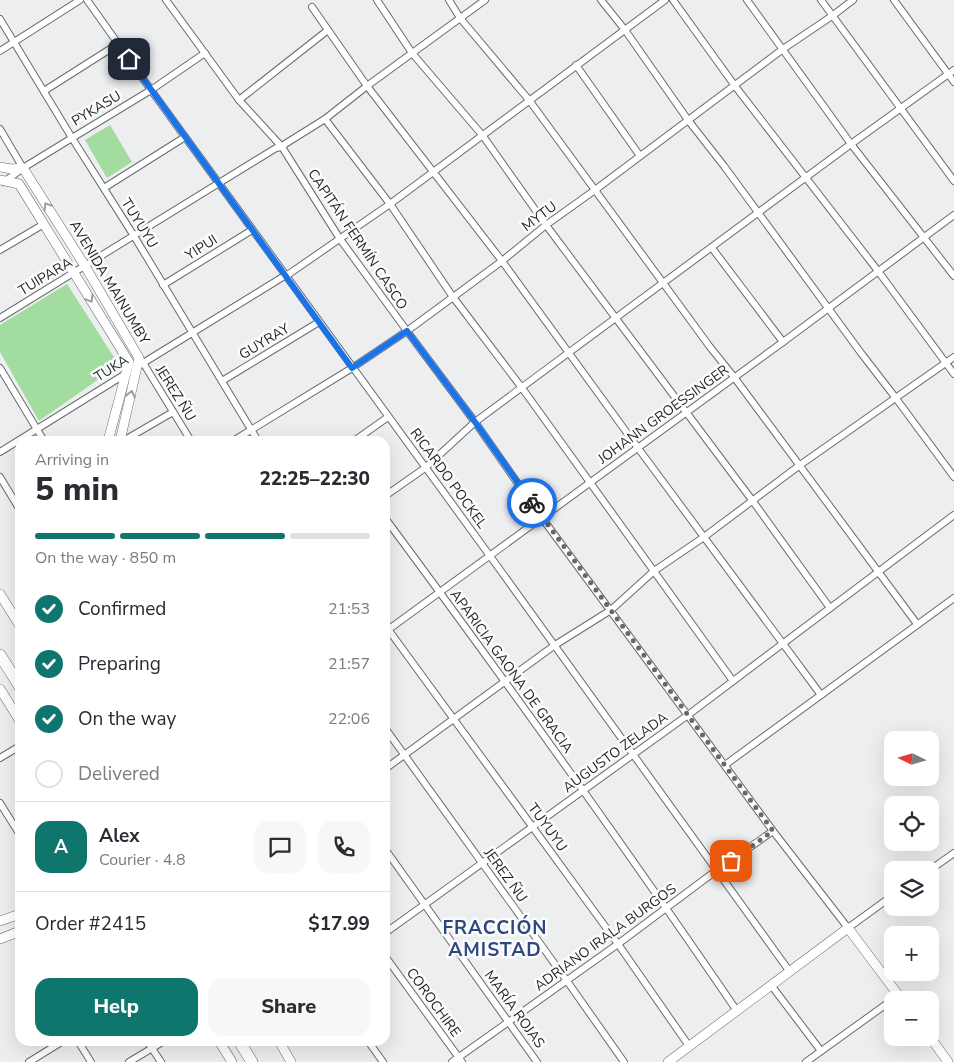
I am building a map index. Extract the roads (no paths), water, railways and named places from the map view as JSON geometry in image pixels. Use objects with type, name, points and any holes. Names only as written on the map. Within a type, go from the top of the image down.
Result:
[{"type":"highway","points":[[0,655],[15,679]]},
{"type":"highway","points":[[242,1046],[252,1062]]},
{"type":"street","points":[[0,51],[80,0]]},
{"type":"street","name":"RICARDO POCKEL","points":[[87,0],[790,972]]},
{"type":"street","name":"CAPITÁN FERMÍN CASCO","points":[[166,0],[239,100],[282,148],[340,238],[475,422],[542,518],[773,831],[848,928]]},
{"type":"street","points":[[377,0],[412,53],[483,136],[546,225],[687,412],[830,608]]},
{"type":"street","points":[[449,0],[460,18],[529,100],[917,624]]},
{"type":"street","name":"TUIPARA","points":[[0,318],[276,148],[282,148],[485,0]]},
{"type":"street","points":[[601,0],[625,30],[688,120],[759,213],[861,354],[954,477]]},
{"type":"street","name":"TUKA","points":[[26,436],[126,374],[140,362],[192,334],[286,276],[390,204],[665,0]]},
{"type":"street","points":[[673,0],[735,86],[878,271],[954,374]]},
{"type":"street","points":[[747,0],[852,144],[954,276]]},
{"type":"street","points":[[821,0],[954,181]]},
{"type":"street","name":"MYTU","points":[[242,436],[352,368],[407,331],[783,49],[853,0]]},
{"type":"street","points":[[894,0],[951,72],[954,82]]},
{"type":"street","points":[[312,7],[367,86],[502,261],[821,696]]},
{"type":"street","name":"TUYUYU","points":[[0,19],[255,436]]},
{"type":"street","points":[[239,100],[328,30]]},
{"type":"street","points":[[44,91],[118,44]]},
{"type":"street","name":"PYKASU","points":[[2,182],[151,90],[205,53]]},
{"type":"street","points":[[576,65],[640,156]]},
{"type":"street","points":[[390,492],[425,468],[475,422],[951,72]]},
{"type":"street","points":[[325,118],[390,204],[453,297],[522,388],[733,681]]},
{"type":"street","points":[[0,129],[23,168],[11,169],[0,167]]},
{"type":"street","points":[[104,188],[185,137]]},
{"type":"street","name":"AVENIDA MAINUMBY","points":[[23,168],[85,266],[140,362],[122,436]]},
{"type":"street","name":"AVENIDA MAINUMBY","points":[[2,182],[19,184],[129,362],[109,436]]},
{"type":"street","name":"JOHANN GROESSINGER","points":[[390,626],[490,556],[954,215]]},
{"type":"street","points":[[0,250],[44,224]]},
{"type":"street","name":"YIPUI","points":[[163,285],[252,230]]},
{"type":"street","points":[[712,248],[783,342]]},
{"type":"street","name":"GUYRAY","points":[[222,381],[319,322]]},
{"type":"street","points":[[390,766],[555,645],[611,610],[654,571],[954,357]]},
{"type":"street","name":"JEREZ ÑU","points":[[140,362],[188,436]]},
{"type":"street","points":[[0,368],[41,436]]},
{"type":"street","points":[[130,436],[173,412]]},
{"type":"street","points":[[361,436],[388,417]]},
{"type":"street","name":"TUKA","points":[[0,452],[15,443]]},
{"type":"street","points":[[0,477],[15,502]]},
{"type":"street","name":"AUGUSTO ZELADA","points":[[390,929],[688,715],[954,515]]},
{"type":"street","name":"APARICIA GAONA DE GRACIA","points":[[390,525],[506,682],[667,908],[737,1011]]},
{"type":"street","points":[[0,594],[15,618]]},
{"type":"street","points":[[725,765],[954,598]]},
{"type":"street","name":"TUYUYU","points":[[390,634],[455,719],[618,944],[689,1046]]},
{"type":"street","points":[[0,689],[15,713]]},
{"type":"street","name":"JEREZ ÑU","points":[[390,735],[624,1062]]},
{"type":"street","points":[[0,758],[15,749]]},
{"type":"street","points":[[0,803],[15,827]]},
{"type":"street","name":"ADRIANO IRALA BURGOS","points":[[452,1062],[460,1060],[508,1021],[618,944],[773,831]]},
{"type":"street","points":[[939,864],[954,853]]},
{"type":"street","name":"MARÍA ROJAS","points":[[390,856],[537,1062]]},
{"type":"street","points":[[668,1062],[884,902]]},
{"type":"street","points":[[0,921],[15,916]]},
{"type":"street","points":[[848,928],[895,991]]},
{"type":"street","points":[[0,938],[15,933]]},
{"type":"street","name":"COROCHIRE","points":[[390,963],[460,1060]]},
{"type":"street","points":[[771,985],[821,1051]]},
{"type":"street","points":[[806,1062],[884,1009]]},
{"type":"street","points":[[29,1062],[55,1046]]},
{"type":"street","points":[[81,1046],[91,1062]]},
{"type":"street","points":[[150,1046],[161,1062]]},
{"type":"street","points":[[129,1062],[156,1046]]},
{"type":"street","points":[[223,1046],[232,1062]]},
{"type":"street","points":[[282,1046],[292,1062]]},
{"type":"street","points":[[372,1046],[383,1062]]},
{"type":"street","points":[[936,1046],[948,1062]]},
{"type":"district","name":"FRACCIÓN AMISTAD","points":[[495,938]]}]
